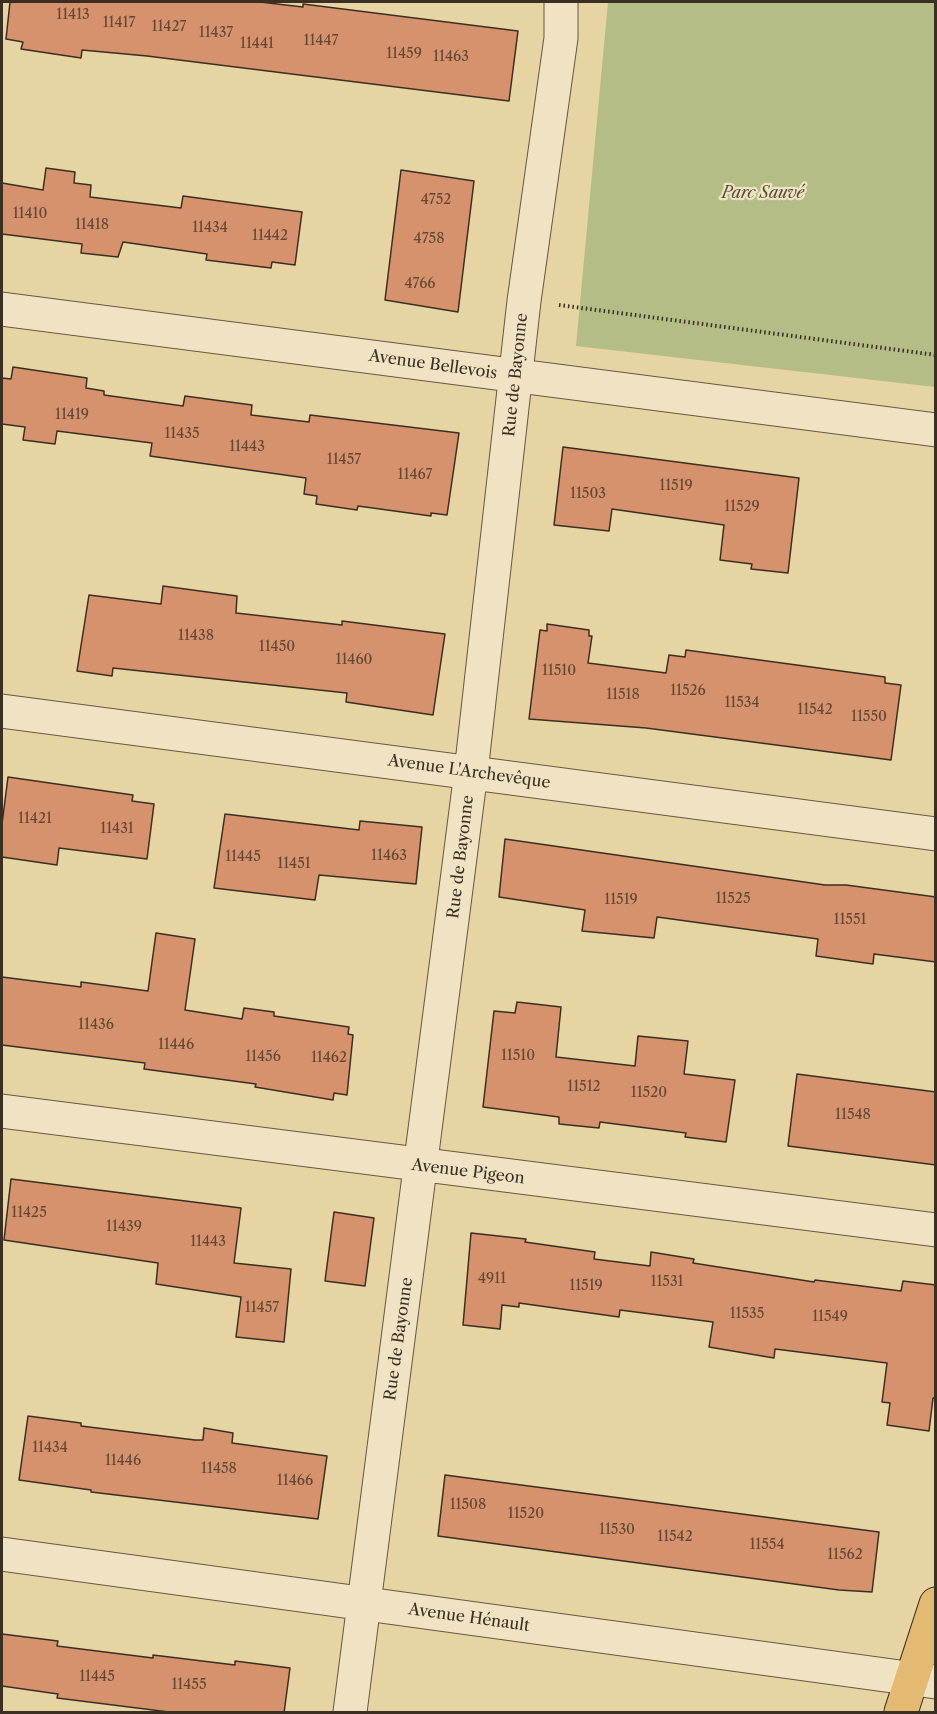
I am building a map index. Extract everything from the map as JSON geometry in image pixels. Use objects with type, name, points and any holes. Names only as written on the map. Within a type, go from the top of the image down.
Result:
[{"type":"main road","points":[[901,1713],[923,1681],[936,1604]]},
{"type":"street","name":"Rue de Bayonne","points":[[350,1713],[423,1166],[471,772],[524,301],[561,39],[561,2]]},
{"type":"street","name":"Avenue Bellevois","points":[[2,309],[936,430]]},
{"type":"street","name":"Avenue L'Archevêque","points":[[2,711],[936,834]]},
{"type":"street","name":"Avenue Pigeon","points":[[2,1111],[936,1230]]},
{"type":"street","name":"Avenue Hénault","points":[[2,1554],[923,1681]]},
{"type":"path","points":[[524,301],[936,355]]},
{"type":"green space","name":"Parc Sauvé","points":[[608,2],[935,2],[935,387],[576,346]]},
{"type":"building","points":[[10,2],[260,2],[303,7],[303,4],[518,31],[509,101],[147,56],[82,50],[81,58],[21,49],[23,42],[6,39]]},
{"type":"building","points":[[46,168],[75,172],[74,183],[91,185],[90,197],[181,208],[183,196],[302,212],[295,265],[272,262],[271,268],[206,260],[207,254],[123,242],[118,257],[81,253],[82,244],[2,234],[2,183],[43,190]]},
{"type":"building","points":[[401,170],[474,181],[458,312],[385,300]]},
{"type":"building","points":[[13,367],[87,378],[86,388],[104,391],[104,395],[183,406],[185,396],[252,405],[251,415],[309,422],[310,415],[459,433],[447,515],[431,513],[431,516],[358,506],[357,510],[316,504],[317,496],[304,494],[306,478],[150,456],[152,443],[57,431],[55,444],[23,440],[25,427],[2,424],[2,378],[11,379]]},
{"type":"building","points":[[563,447],[799,478],[788,573],[751,569],[752,564],[720,560],[724,525],[612,509],[609,531],[554,525]]},
{"type":"building","points":[[163,586],[237,596],[236,613],[342,625],[342,621],[445,634],[433,715],[346,702],[347,693],[113,668],[112,676],[77,671],[89,595],[161,604]]},
{"type":"building","points":[[547,624],[589,630],[589,636],[592,636],[588,663],[666,673],[669,655],[685,657],[686,650],[885,677],[885,683],[901,685],[891,760],[646,728],[529,719],[540,630],[547,631]]},
{"type":"building","points":[[8,777],[133,795],[132,801],[154,804],[147,859],[59,848],[57,865],[2,857],[2,824]]},
{"type":"building","points":[[225,814],[359,830],[360,821],[422,827],[416,884],[319,875],[315,900],[214,888]]},
{"type":"building","points":[[505,839],[825,885],[846,885],[936,897],[936,962],[874,954],[873,964],[816,956],[818,939],[657,917],[654,938],[582,931],[585,910],[499,897]]},
{"type":"building","points":[[156,933],[195,939],[185,1010],[242,1019],[244,1008],[274,1012],[274,1016],[349,1027],[348,1034],[353,1035],[347,1095],[334,1093],[333,1100],[255,1087],[256,1084],[144,1069],[145,1063],[2,1045],[2,977],[81,987],[81,982],[148,991]]},
{"type":"building","points":[[517,1002],[561,1007],[556,1057],[635,1066],[638,1036],[688,1041],[684,1074],[735,1080],[726,1142],[685,1137],[686,1133],[600,1122],[599,1128],[559,1124],[559,1117],[483,1107],[494,1011],[515,1013]]},
{"type":"building","points":[[797,1074],[936,1092],[936,1165],[788,1146]]},
{"type":"building","points":[[11,1179],[241,1208],[234,1263],[291,1269],[284,1342],[236,1337],[241,1297],[156,1284],[158,1263],[4,1240]]},
{"type":"building","points":[[334,1212],[374,1218],[365,1286],[325,1281]]},
{"type":"building","points":[[471,1233],[526,1239],[525,1242],[595,1252],[594,1259],[650,1266],[651,1252],[694,1259],[693,1263],[814,1282],[815,1280],[901,1291],[903,1281],[936,1285],[936,1399],[933,1398],[929,1431],[887,1425],[890,1403],[882,1402],[887,1363],[775,1349],[774,1358],[709,1347],[713,1322],[620,1310],[619,1317],[519,1303],[519,1307],[502,1305],[500,1329],[463,1325]]},
{"type":"building","points":[[28,1416],[81,1423],[81,1426],[195,1440],[203,1440],[204,1428],[233,1433],[232,1443],[327,1456],[318,1519],[91,1492],[91,1490],[19,1480]]},
{"type":"building","points":[[445,1475],[879,1532],[872,1592],[839,1590],[438,1536]]},
{"type":"building","points":[[2,1634],[58,1641],[57,1646],[153,1658],[153,1655],[235,1665],[235,1661],[290,1668],[284,1713],[177,1713],[57,1698],[58,1694],[2,1686]]}]
